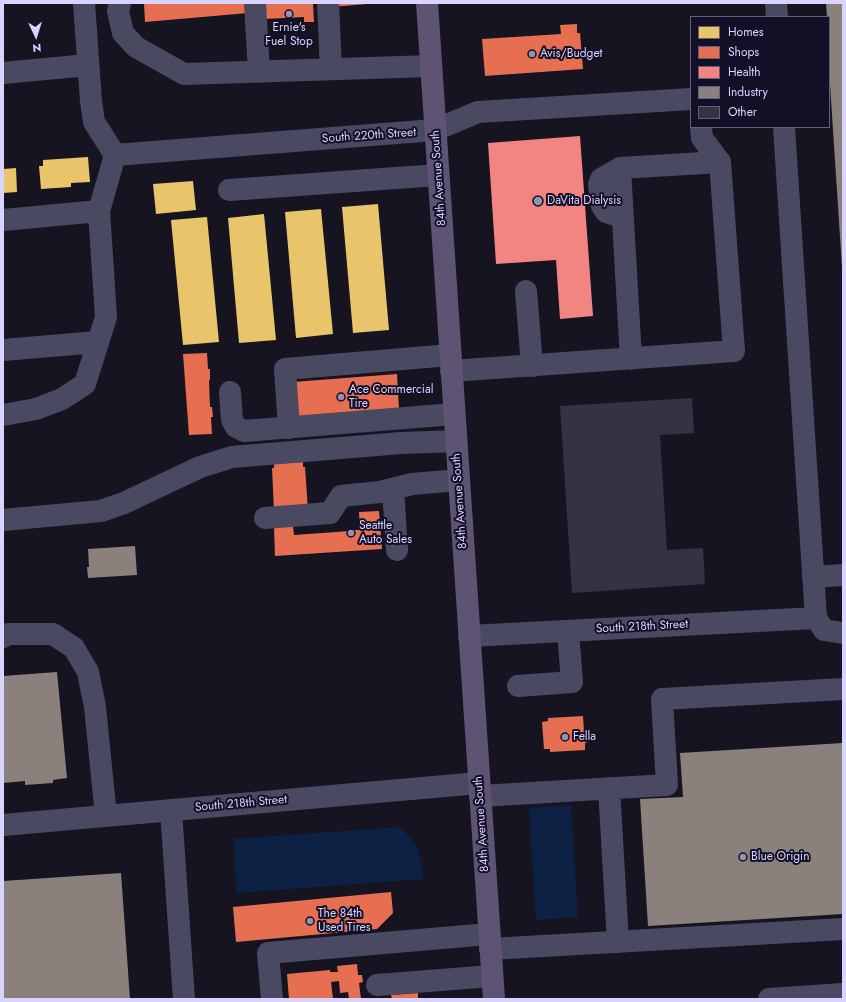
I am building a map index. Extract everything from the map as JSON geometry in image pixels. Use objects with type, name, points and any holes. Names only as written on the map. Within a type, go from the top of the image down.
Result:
[{"type":"main road","name":"84th Avenue South","points":[[427,3],[494,999]]},
{"type":"street","points":[[3,415],[36,408],[62,399],[85,384],[106,317],[99,210],[115,155],[94,122],[88,65],[84,3]]},
{"type":"street","points":[[120,3],[118,11],[123,33],[136,47],[184,74],[431,66]]},
{"type":"street","points":[[255,3],[259,72]]},
{"type":"street","points":[[328,3],[331,69]]},
{"type":"street","points":[[776,3],[777,16]]},
{"type":"street","points":[[3,73],[88,65]]},
{"type":"street","name":"South 220th Street","points":[[115,155],[435,130],[478,112],[690,99]]},
{"type":"street","points":[[289,428],[285,369],[451,363],[532,366],[734,352],[720,162],[702,138],[701,128]]},
{"type":"street","points":[[784,128],[816,618],[824,630],[843,633]]},
{"type":"street","points":[[631,359],[620,168],[720,162]]},
{"type":"street","points":[[228,190],[438,175]]},
{"type":"street","points":[[3,220],[99,210]]},
{"type":"street","points":[[526,291],[532,366]]},
{"type":"street","points":[[3,350],[98,342]]},
{"type":"street","points":[[230,392],[232,420],[236,427],[244,431],[454,414]]},
{"type":"street","points":[[3,520],[101,511],[124,503],[200,466],[232,457],[401,443],[456,441]]},
{"type":"street","points":[[265,518],[330,513],[342,496],[380,492],[412,484],[459,480]]},
{"type":"street","points":[[393,489],[397,550]]},
{"type":"street","points":[[813,577],[843,575]]},
{"type":"street","name":"South 218th Street","points":[[469,636],[816,618]]},
{"type":"street","points":[[518,686],[572,682],[568,631]]},
{"type":"street","points":[[3,637],[8,634],[53,634],[74,648],[88,672],[95,706],[106,816]]},
{"type":"street","name":"South 218th Street","points":[[3,825],[170,810],[480,789],[609,788],[667,785],[662,699],[843,689]]},
{"type":"street","points":[[609,788],[618,942]]},
{"type":"street","points":[[170,810],[184,999]]},
{"type":"street","points":[[272,999],[268,953],[490,942],[618,942],[843,928]]},
{"type":"street","points":[[377,985],[492,976]]},
{"type":"street","points":[[769,999],[843,994]]},
{"type":"water","points":[[571,805],[578,917],[536,920],[529,808]]},
{"type":"water","points":[[401,827],[415,844],[421,860],[423,879],[237,893],[233,839]]},
{"type":"building: Homes","points":[[88,157],[90,182],[71,183],[71,187],[41,189],[39,166],[43,166],[43,160]]},
{"type":"building: Homes","points":[[16,168],[17,192],[3,193],[3,169]]},
{"type":"building: Homes","points":[[193,181],[196,210],[156,214],[153,184]]},
{"type":"building: Homes","points":[[378,204],[389,330],[353,333],[342,207]]},
{"type":"building: Homes","points":[[321,209],[333,334],[296,338],[285,212]]},
{"type":"building: Homes","points":[[264,214],[276,340],[239,343],[228,218]]},
{"type":"building: Homes","points":[[207,217],[219,342],[183,345],[171,220]]},
{"type":"building: Shops","points":[[247,3],[248,13],[145,22],[144,4]]},
{"type":"building: Shops","name":"Ernie's Fuel Stop","points":[[265,3],[313,3],[314,22],[304,22],[304,17],[264,19]]},
{"type":"building: Shops","points":[[331,3],[367,3],[367,4],[331,7]]},
{"type":"building: Shops","name":"Avis/Budget","points":[[577,24],[577,33],[580,33],[583,69],[485,76],[482,39],[561,34],[560,25]]},
{"type":"building: Shops","points":[[207,353],[208,369],[210,369],[210,407],[212,407],[213,417],[211,417],[212,434],[189,435],[183,354]]},
{"type":"building: Shops","points":[[397,374],[399,409],[295,417],[293,382]]},
{"type":"building: Shops","points":[[303,462],[303,467],[305,467],[308,510],[274,512],[272,468],[274,468],[274,464]]},
{"type":"building: Shops","name":"Seattle Auto Sales","points":[[379,511],[382,549],[275,556],[274,528],[293,526],[294,535],[360,530],[359,512]]},
{"type":"building: Shops","name":"Fella","points":[[583,716],[584,731],[587,731],[588,742],[585,743],[585,750],[550,752],[550,749],[544,749],[542,722],[548,721],[548,718]]},
{"type":"building: Shops","name":"The 84th Used Tires","points":[[391,892],[393,913],[377,929],[236,942],[233,907]]},
{"type":"building: Shops","points":[[357,964],[358,975],[362,975],[363,982],[359,983],[361,999],[349,999],[348,992],[340,993],[339,981],[331,982],[333,999],[289,999],[287,974],[330,970],[330,972],[338,972],[337,966]]},
{"type":"building: Shops","points":[[418,993],[418,999],[392,999],[391,995]]},
{"type":"building: Health","name":"DaVita Dialysis","points":[[580,136],[593,316],[560,319],[556,260],[496,264],[488,143]]},
{"type":"building: Industry","points":[[826,3],[843,3],[843,267],[830,84],[830,16],[827,16]]},
{"type":"building: Industry","points":[[135,546],[137,575],[88,578],[88,549]]},
{"type":"building: Industry","points":[[57,672],[67,778],[53,780],[53,783],[25,785],[25,781],[3,783],[3,676]]},
{"type":"building: Industry","name":"Blue Origin","points":[[843,743],[843,914],[648,926],[640,799],[683,797],[680,753]]},
{"type":"building: Industry","points":[[121,873],[130,999],[3,999],[3,881]]},
{"type":"building: Other","points":[[692,398],[694,433],[660,435],[667,550],[703,548],[705,584],[572,593],[560,406]]},
{"type":"place","name":"Ernie's Fuel Stop","points":[[289,14]]},
{"type":"place","name":"Avis/Budget","points":[[532,54]]},
{"type":"place","name":"DaVita Dialysis","points":[[538,201]]},
{"type":"place","name":"Ace Commercial Tire","points":[[341,397]]},
{"type":"place","name":"Seattle Auto Sales","points":[[351,533]]},
{"type":"place","name":"Fella","points":[[565,737]]},
{"type":"place","name":"Blue Origin","points":[[743,857]]},
{"type":"place","name":"The 84th Used Tires","points":[[310,921]]}]
